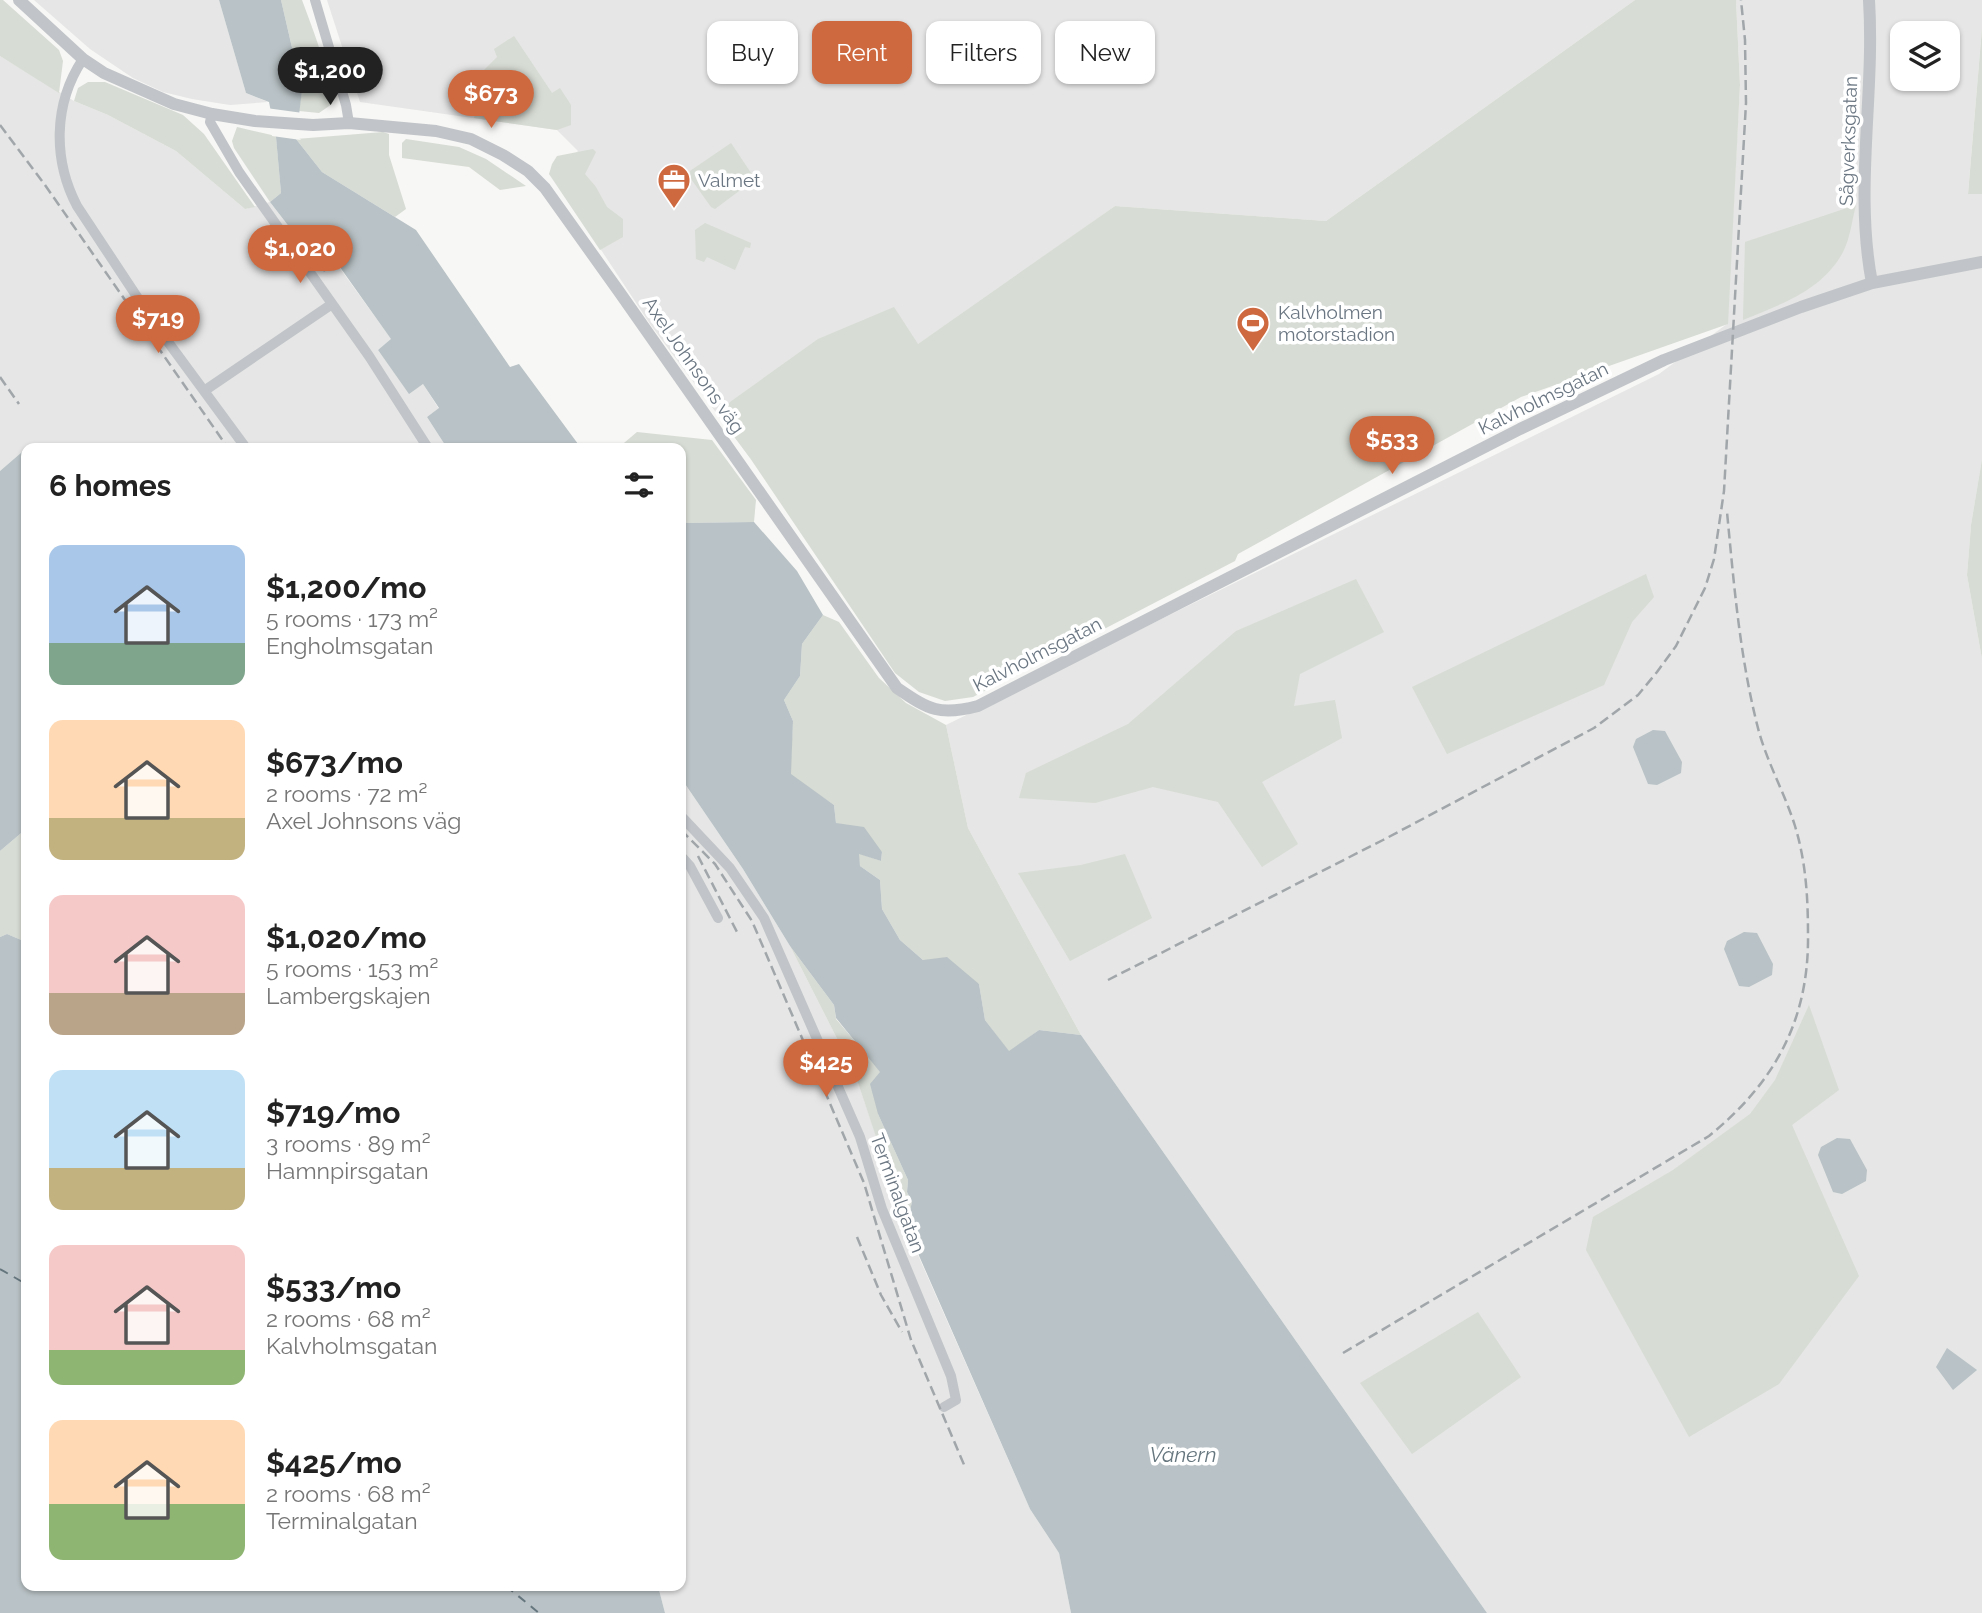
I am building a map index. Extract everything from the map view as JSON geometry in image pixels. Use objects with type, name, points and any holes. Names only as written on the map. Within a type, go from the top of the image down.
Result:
[{"type":"street","name":"Axel Johnsons väg","points":[[19,0],[83,59],[104,73],[174,104],[250,120],[313,125],[348,123],[436,131],[471,139],[528,171],[545,188],[897,688],[924,707],[954,713]]},
{"type":"street","points":[[315,0],[346,105],[348,123]]},
{"type":"street","name":"Sågverksgatan","points":[[1869,0],[1871,40],[1863,201],[1872,283]]},
{"type":"street","points":[[83,59],[62,104],[60,146],[67,186],[157,327],[242,443]]},
{"type":"street","points":[[212,114],[210,122],[239,172],[332,304],[425,443]]},
{"type":"street","name":"Kalvholmsgatan","points":[[954,713],[978,706],[1508,435],[1664,360],[1801,307],[1872,283],[1982,262]]},
{"type":"street","points":[[204,391],[332,304]]},
{"type":"street","name":"Terminalgatan","points":[[686,821],[730,868],[764,918],[860,1137],[882,1209],[951,1376],[956,1400],[944,1407]]},
{"type":"street","points":[[686,862],[719,918]]},
{"type":"shaded area","points":[[0,0],[59,50],[63,61],[59,93],[0,56]]},
{"type":"shaded area","points":[[34,0],[219,0],[246,93],[268,102],[230,105],[163,92],[133,78],[90,49]]},
{"type":"shaded area","points":[[281,0],[302,0],[320,51],[332,104],[319,113],[299,111],[302,91]]},
{"type":"shaded area","points":[[327,0],[1635,0],[1326,221],[1115,206],[989,296],[750,458],[650,324],[551,174],[578,151],[557,130],[360,102]]},
{"type":"shaded area","name":"Kalvholmen motorstadion","points":[[1635,0],[1736,0],[1740,85],[1728,324],[1521,397],[1238,554],[1235,561],[973,697],[945,701],[919,692],[895,673],[719,416],[730,402],[818,339],[894,307],[918,344],[1115,206],[1326,221]]},
{"type":"shaded area","points":[[1736,0],[1982,0],[1968,193],[1982,194],[1982,459],[1971,525],[1967,575],[1982,659],[1982,1613],[1487,1613],[1081,1035],[968,828],[946,725],[1659,374],[1727,324],[1740,85]]},
{"type":"shaded area","points":[[1982,28],[1982,194],[1968,194]]},
{"type":"shaded area","points":[[514,36],[552,93],[560,88],[571,105],[571,125],[557,130],[474,118],[483,71],[497,57],[494,49]]},
{"type":"shaded area","points":[[0,56],[74,101],[108,115],[176,151],[245,209],[270,202],[323,271],[336,263],[392,340],[378,350],[409,393],[423,384],[439,409],[427,417],[444,443],[21,443],[21,453],[0,471]]},
{"type":"shaded area","points":[[88,82],[105,82],[183,115],[204,134],[255,207],[245,209],[176,151],[108,115],[74,101],[78,88]]},
{"type":"shaded area","points":[[237,127],[276,136],[281,193],[270,202],[234,148],[232,141]]},
{"type":"shaded area","points":[[383,132],[389,134],[389,155],[406,209],[395,217],[322,172],[296,139]]},
{"type":"shaded area","points":[[406,139],[459,147],[486,159],[526,186],[500,190],[469,167],[402,158],[402,143]]},
{"type":"shaded area","points":[[731,143],[755,179],[715,209],[691,179],[690,171]]},
{"type":"shaded area","points":[[593,149],[596,152],[585,174],[607,207],[623,219],[623,237],[600,250],[549,174],[557,156]]},
{"type":"shaded area","points":[[1856,205],[1843,252],[1824,277],[1799,295],[1743,320],[1745,242]]},
{"type":"shaded area","points":[[705,223],[751,243],[750,248],[745,247],[735,270],[707,257],[704,262],[696,259],[695,230]]},
{"type":"shaded area","points":[[637,432],[712,440],[756,500],[754,522],[686,523],[686,443],[624,443]]},
{"type":"shaded area","points":[[1982,459],[1982,659],[1967,575],[1971,525]]},
{"type":"shaded area","points":[[1646,574],[1654,597],[1632,622],[1604,685],[1447,754],[1412,687]]},
{"type":"shaded area","points":[[1356,579],[1384,632],[1300,674],[1294,706],[1335,700],[1342,738],[1262,782],[1298,844],[1262,867],[1218,802],[1153,787],[1095,803],[1019,798],[1026,773],[1128,724],[1236,631]]},
{"type":"shaded area","points":[[823,615],[839,622],[879,678],[906,703],[946,725],[968,828],[1081,1035],[1039,1030],[1009,1052],[985,1020],[979,984],[923,960],[900,940],[882,909],[880,880],[860,866],[858,853],[881,861],[882,852],[836,823],[834,805],[790,775],[793,721],[784,700],[800,676],[802,644]]},
{"type":"shaded area","points":[[686,785],[743,869],[790,946],[855,1074],[914,1246],[1030,1509],[1059,1553],[1071,1613],[665,1613],[659,1591],[686,1591]]},
{"type":"shaded area","points":[[21,833],[21,940],[7,934],[0,937],[0,851]]},
{"type":"shaded area","points":[[1125,854],[1152,918],[1070,961],[1018,873],[1081,865]]},
{"type":"shaded area","points":[[790,946],[834,1005],[836,1019],[881,1072],[878,1114],[908,1180],[907,1192],[912,1202],[906,1226],[855,1074]]},
{"type":"shaded area","points":[[1809,1005],[1839,1090],[1792,1125],[1859,1276],[1779,1384],[1689,1437],[1586,1250],[1593,1217],[1673,1170],[1750,1114],[1775,1080]]},
{"type":"shaded area","points":[[1478,1312],[1521,1377],[1412,1454],[1360,1383]]},
{"type":"water","points":[[219,0],[281,0],[302,91],[296,139],[322,172],[416,230],[510,367],[519,364],[577,443],[444,443],[427,417],[439,408],[423,384],[409,394],[378,350],[391,339],[337,263],[324,272],[270,202],[281,193],[276,137],[269,102],[246,93]]},
{"type":"water","points":[[21,453],[21,833],[0,851],[0,471]]},
{"type":"water","name":"Vänern","points":[[754,522],[797,571],[823,615],[802,644],[800,676],[784,700],[793,721],[791,774],[834,805],[836,823],[864,827],[882,852],[881,861],[859,854],[860,866],[880,880],[882,909],[900,940],[923,960],[947,957],[979,984],[985,1020],[1009,1051],[1039,1030],[1081,1035],[1487,1613],[1071,1613],[1059,1553],[1030,1509],[906,1226],[912,1202],[907,1192],[908,1180],[878,1114],[870,1084],[880,1072],[836,1018],[834,1005],[790,946],[743,869],[686,785],[686,523]]},
{"type":"water","points":[[1653,730],[1665,731],[1682,762],[1681,773],[1657,785],[1648,784],[1633,747],[1636,739]]},
{"type":"water","points":[[1744,932],[1757,933],[1773,964],[1772,975],[1749,987],[1739,986],[1724,949],[1727,941]]},
{"type":"water","points":[[7,934],[21,940],[21,1591],[659,1591],[665,1613],[0,1613],[0,937]]},
{"type":"water","points":[[1837,1138],[1850,1139],[1867,1170],[1866,1181],[1842,1194],[1833,1192],[1818,1155],[1821,1147]]},
{"type":"water","points":[[1947,1348],[1977,1370],[1953,1390],[1936,1367]]},
{"type":"pier","points":[[266,108],[303,113],[299,138],[301,140],[272,136]]},
{"type":"ferry route","points":[[0,1269],[21,1281]]},
{"type":"ferry route","points":[[512,1591],[539,1613]]},
{"type":"railway","points":[[1108,980],[1383,840],[1594,728],[1638,695],[1676,646],[1705,588],[1714,559],[1724,491],[1746,103],[1741,0]]},
{"type":"railway","points":[[0,125],[45,185],[225,443]]},
{"type":"railway","points":[[0,377],[19,404]]},
{"type":"railway","points":[[1343,1353],[1709,1136],[1752,1094],[1783,1048],[1802,995],[1807,966],[1806,880],[1795,826],[1763,744],[1752,705],[1738,622],[1727,512]]},
{"type":"railway","points":[[686,835],[715,864],[752,921],[864,1183],[911,1340],[965,1467]]},
{"type":"railway","points":[[698,856],[737,932]]},
{"type":"railway","points":[[857,1237],[881,1295],[902,1332]]},
{"type":"place","name":"Valmet","points":[[674,210]]},
{"type":"place","name":"Kalvholmen motorstadion","points":[[1253,353]]}]
